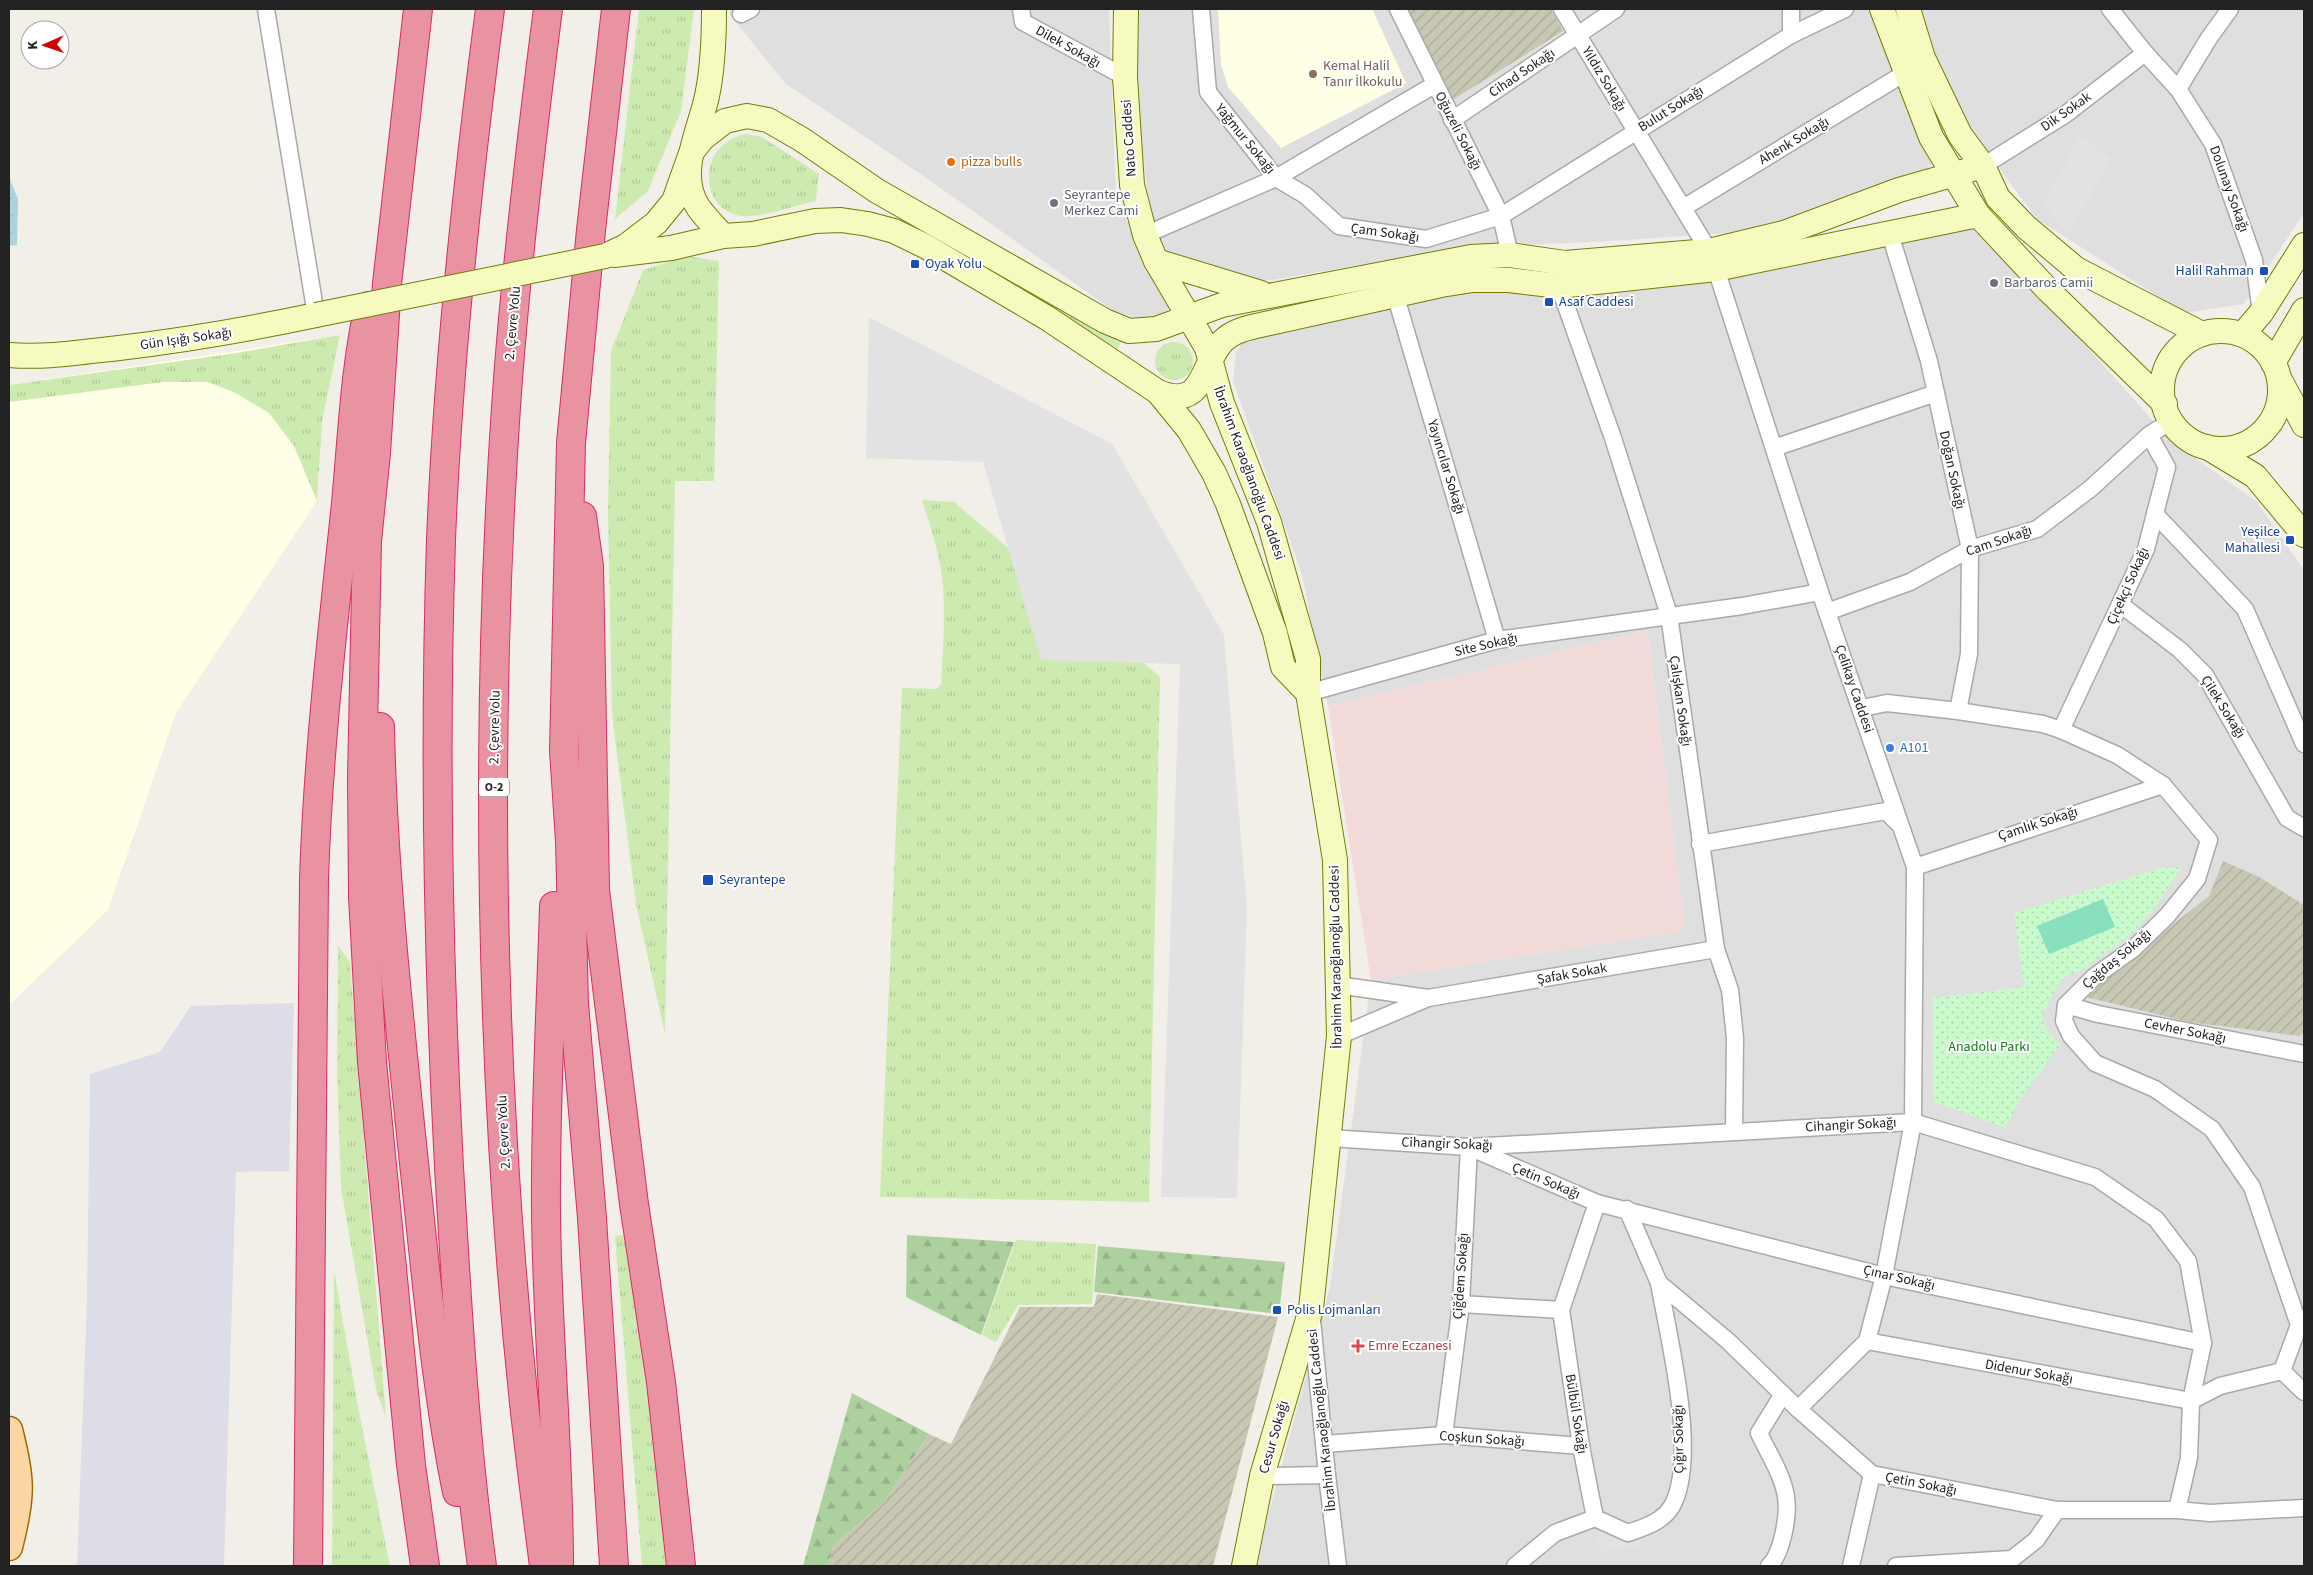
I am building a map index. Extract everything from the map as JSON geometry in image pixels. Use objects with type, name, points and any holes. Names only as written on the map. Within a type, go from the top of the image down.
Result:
[{"type":"highway","points":[[418,9],[385,313],[376,453],[367,541],[363,682],[363,897],[368,1014],[378,1137],[411,1465],[425,1566]]},
{"type":"highway","points":[[481,1563],[457,1330],[442,1043],[436,839],[441,537],[451,368],[476,113],[490,9]]},
{"type":"highway","name":"2. Çevre Yolu","points":[[544,1566],[524,1402],[508,1205],[496,946],[494,821],[500,539],[506,407],[524,195],[548,9]]},
{"type":"highway","points":[[614,1566],[592,1218],[574,1004],[570,841],[564,751],[571,443],[591,230],[616,9]]},
{"type":"highway","points":[[308,1566],[317,801],[325,698],[367,318],[380,257],[394,221]]},
{"type":"highway","points":[[571,443],[589,566],[595,890],[634,1204],[661,1382],[681,1566]]},
{"type":"highway","points":[[376,453],[380,544],[378,616],[381,756],[401,1044],[430,1327],[444,1427],[458,1496],[481,1563]]},
{"type":"highway","points":[[559,1566],[559,1492],[546,1211],[548,1044],[556,813],[564,751]]},
{"type":"main road","points":[[9,1476],[11,1470],[11,1437]]},
{"type":"main road","points":[[9,1547],[20,1500],[20,1475],[11,1437]]},
{"type":"street","points":[[266,9],[316,315]]},
{"type":"street","points":[[605,256],[626,246],[649,228],[674,201],[707,96],[714,40],[714,9]]},
{"type":"street","name":"Dilek Sokağı","points":[[1021,9],[1023,22],[1125,77]]},
{"type":"street","name":"Nato Caddesi","points":[[1126,9],[1125,77],[1132,185],[1145,235],[1156,261],[1187,316]]},
{"type":"street","name":"Yağmur Sokağı","points":[[1201,9],[1208,92],[1276,178],[1434,85]]},
{"type":"street","name":"Oğuzeli Sokağı","points":[[1398,9],[1434,85],[1501,216],[1510,255]]},
{"type":"street","name":"Yıldız Sokağı","points":[[1562,9],[1713,260]]},
{"type":"street","name":"Cihad Sokağı","points":[[1452,120],[1616,9]]},
{"type":"street","points":[[1791,9],[1791,35]]},
{"type":"street","name":"Bulut Sokağı","points":[[1501,216],[1791,35],[1845,9]]},
{"type":"street","points":[[1882,9],[1931,137],[1978,215],[2048,290],[2168,412],[2180,432],[2197,444],[2207,447],[2255,476],[2304,535]]},
{"type":"street","points":[[1909,9],[1927,67],[1960,135],[1983,166],[1998,198],[2026,227],[2076,269],[2202,334]]},
{"type":"street","name":"Dolunay Sokağı","points":[[2110,9],[2178,90],[2213,144],[2254,260],[2261,313]]},
{"type":"street","points":[[2178,90],[2209,38],[2230,9]]},
{"type":"street","name":"Dik Sokak","points":[[1983,166],[2066,114],[2145,53]]},
{"type":"street","name":"Ahenk Sokağı","points":[[1683,208],[1905,73]]},
{"type":"street","points":[[723,236],[697,206],[691,187],[690,153],[703,138],[725,121],[747,116],[768,120],[801,139],[877,191],[1105,321],[1134,331],[1156,329],[1187,316],[1222,305],[1471,257],[1510,255],[1565,263],[1713,260],[1899,190],[1983,166]]},
{"type":"street","points":[[1145,235],[1276,178]]},
{"type":"street","name":"Çam Sokağı","points":[[1276,178],[1306,196],[1339,226],[1426,239],[1501,216]]},
{"type":"street","points":[[605,256],[671,248],[723,236],[752,234],[815,221],[841,220],[868,224],[894,232],[925,246],[1047,318],[1158,392],[1167,396],[1178,396],[1189,393],[1199,386],[1222,341],[1240,330],[1395,294],[1473,280],[1508,280],[1559,286],[1713,260],[1890,234],[1978,215]]},
{"type":"street","name":"Doğan Sokağı","points":[[1890,234],[1929,361],[1970,549],[1969,654],[1958,711]]},
{"type":"street","points":[[2244,334],[2261,313],[2304,244]]},
{"type":"street","name":"Gün Işığı Sokağı","points":[[9,367],[56,355],[230,333],[605,256]]},
{"type":"street","name":"Çelikay Caddesi","points":[[1713,260],[1820,592],[1862,708],[1899,824],[1915,867],[1913,1122],[1884,1276],[1868,1341]]},
{"type":"street","points":[[1156,261],[1268,295]]},
{"type":"street","name":"Çalışkan Sokağı","points":[[1559,286],[1613,438],[1669,615],[1716,949],[1730,990],[1734,1038],[1734,1130]]},
{"type":"street","name":"Yayıncılar Sokağı","points":[[1395,294],[1497,640]]},
{"type":"street","points":[[2207,447],[2236,447],[2254,439],[2264,430],[2277,409],[2280,389],[2276,370],[2304,310]]},
{"type":"street","name":"İbrahim Karaoğlanoğlu Caddesi","points":[[1187,316],[1202,336],[1222,403],[1269,522],[1308,659],[1308,693],[1335,860],[1339,1036],[1311,1309],[1338,1566]]},
{"type":"street","points":[[2168,412],[2162,391],[2166,371],[2171,359],[2184,344],[2202,334],[2217,331],[2244,334],[2252,339],[2270,357],[2304,425]]},
{"type":"street","name":"Gün Işığı Sokağı","points":[[9,355],[56,355]]},
{"type":"street","points":[[1158,392],[1189,430],[1214,473],[1228,504],[1274,633],[1283,667],[1308,693]]},
{"type":"street","points":[[1774,448],[1936,393]]},
{"type":"street","points":[[2149,435],[2168,412]]},
{"type":"street","name":"Cam Sokağı","points":[[1827,612],[1910,582],[1970,549],[2036,529],[2090,489],[2149,435]]},
{"type":"street","name":"Çiçekçi Sokağı","points":[[2061,730],[2146,550],[2167,467],[2149,435]]},
{"type":"street","points":[[2155,514],[2245,610],[2304,744]]},
{"type":"street","points":[[1669,615],[1742,606],[1820,592]]},
{"type":"street","name":"Çilek Sokağı","points":[[2120,604],[2180,650],[2205,675],[2287,818],[2304,828]]},
{"type":"street","name":"Site Sokağı","points":[[1308,693],[1497,640],[1669,615]]},
{"type":"street","name":"Çağdaş Sokağı","points":[[1862,708],[1887,704],[1958,711],[2043,724],[2061,730],[2117,755],[2163,785],[2209,840],[2197,879],[2133,949],[2095,976],[2066,1006]]},
{"type":"street","name":"Çamlık Sokağı","points":[[1915,867],[2163,785]]},
{"type":"street","points":[[1700,844],[1886,811],[1899,824]]},
{"type":"street","name":"Şafak Sokak","points":[[1428,998],[1716,949]]},
{"type":"street","points":[[1338,985],[1428,998]]},
{"type":"street","points":[[1339,1036],[1428,998]]},
{"type":"street","points":[[2066,1006],[2064,1021],[2071,1036],[2095,1063],[2155,1089],[2212,1129],[2252,1187],[2299,1325],[2282,1371]]},
{"type":"street","name":"Cevher Sokağı","points":[[2066,1006],[2098,1014],[2304,1054]]},
{"type":"street","name":"Cihangir Sokağı","points":[[1330,1138],[1468,1147],[1734,1130],[1913,1122],[2094,1178],[2156,1218],[2188,1261],[2203,1343],[2191,1401],[2189,1458],[2177,1510]]},
{"type":"street","name":"Çetin Sokağı","points":[[1468,1147],[1596,1202]]},
{"type":"street","name":"Çiğdem Sokağı","points":[[1444,1435],[1461,1304],[1468,1147]]},
{"type":"street","name":"Çınar Sokağı","points":[[1596,1202],[1884,1276],[2203,1343]]},
{"type":"street","name":"Bülbül Sokağı","points":[[1595,1518],[1580,1446],[1561,1310],[1596,1202]]},
{"type":"street","name":"Çetin Sokağı","points":[[1627,1209],[1659,1283],[1728,1341],[1798,1409],[1872,1474],[2056,1510],[2177,1510],[2210,1513],[2304,1508]]},
{"type":"street","name":"Çığır Sokağı","points":[[1595,1518],[1628,1533],[1655,1524],[1674,1504],[1682,1473],[1681,1414],[1659,1283]]},
{"type":"street","points":[[1461,1304],[1561,1310]]},
{"type":"street","name":"Cesur Sokağı","points":[[1244,1566],[1262,1476],[1311,1309]]},
{"type":"street","points":[[1798,1409],[1868,1341]]},
{"type":"street","name":"Didenur Sokağı","points":[[1868,1341],[2191,1401]]},
{"type":"street","points":[[2282,1371],[2304,1392]]},
{"type":"street","points":[[2191,1401],[2220,1386],[2282,1371]]},
{"type":"street","points":[[1769,1566],[1776,1559],[1784,1530],[1787,1497],[1776,1468],[1759,1433],[1783,1394]]},
{"type":"street","name":"Coşkun Sokağı","points":[[1324,1444],[1444,1435],[1580,1446]]},
{"type":"street","points":[[1851,1566],[1872,1474]]},
{"type":"street","points":[[1262,1476],[1327,1475]]},
{"type":"street","points":[[1896,1566],[2012,1559],[2036,1540],[2056,1510]]},
{"type":"street","points":[[1515,1566],[1555,1532],[1595,1518]]},
{"type":"shaded area","points":[[730,9],[1109,9],[1116,199],[1170,308],[1149,321],[1115,312],[925,177],[786,84],[730,15]]},
{"type":"shaded area","points":[[1138,9],[1876,9],[1936,162],[1925,170],[1757,231],[1595,242],[1467,247],[1265,281],[1163,253],[1151,216],[1136,101]]},
{"type":"shaded area","name":"Kemal Halil Tanır İlkokulu","points":[[1218,9],[1372,9],[1406,83],[1281,148],[1228,87],[1221,64]]},
{"type":"shaded area","points":[[1405,9],[1551,9],[1563,31],[1451,101]]},
{"type":"shaded area","points":[[1915,9],[2304,9],[2304,213],[2244,304],[2184,313],[2037,219],[1959,114]]},
{"type":"shaded area","points":[[2078,135],[2111,158],[2068,235],[2043,202],[2069,158]]},
{"type":"shaded area","points":[[1977,224],[2172,442],[2256,501],[2304,570],[2304,1566],[1258,1566],[1265,1527],[1330,1287],[1371,980],[1685,930],[1647,631],[1328,706],[1302,574],[1233,381],[1236,353],[1246,337],[1478,287]]},
{"type":"shaded area","points":[[869,317],[1112,444],[1224,635],[1247,909],[1237,1198],[1161,1197],[1180,664],[1041,660],[983,462],[866,458]]},
{"type":"shaded area","points":[[340,335],[322,422],[317,501],[176,713],[108,910],[9,1005],[9,385]]},
{"type":"shaded area","points":[[1647,631],[1685,930],[1371,980],[1328,706]]},
{"type":"shaded area","points":[[2223,861],[2259,877],[2304,905],[2304,1033],[2299,1036],[2189,1022],[2082,996],[2209,896]]},
{"type":"shaded area","points":[[294,1003],[289,1171],[236,1172],[224,1566],[77,1566],[87,1298],[90,1074],[160,1052],[191,1006]]},
{"type":"shaded area","points":[[1097,1294],[1278,1317],[1213,1566],[828,1566],[833,1546],[884,1502],[929,1434],[951,1444],[1020,1307],[1094,1307]]},
{"type":"shaded area","points":[[1639,1526],[1641,1547],[1599,1551],[1597,1537]]},
{"type":"green space","points":[[639,9],[694,9],[681,111],[648,191],[615,219]]},
{"type":"green space","points":[[746,134],[762,137],[819,174],[816,201],[751,216],[728,212],[717,203],[711,191],[709,177],[711,163],[718,150],[730,140]]},
{"type":"green space","points":[[687,256],[719,261],[714,481],[675,481],[665,1034],[636,904],[612,715],[608,512],[611,351],[643,270]]},
{"type":"green space","points":[[1019,284],[1122,340],[1118,349],[1017,287]]},
{"type":"green space","points":[[340,335],[322,422],[317,501],[294,446],[269,413],[234,392],[207,382],[163,382],[9,402],[9,385],[230,354]]},
{"type":"green space","points":[[1174,342],[1188,347],[1193,361],[1188,375],[1174,380],[1160,375],[1155,361],[1160,347]]},
{"type":"green space","points":[[922,500],[954,502],[1160,677],[1149,1202],[880,1197],[902,688],[936,689],[941,684],[944,623],[942,576],[935,543]]},
{"type":"green space","name":"Anadolu Parkı","points":[[2182,866],[2160,901],[2134,932],[2085,968],[2061,980],[2041,1017],[2048,1032],[2060,1045],[2017,1104],[2006,1128],[1934,1102],[1933,998],[2024,987],[2014,913],[2157,869]]},
{"type":"green space","points":[[2103,899],[2115,927],[2049,954],[2037,926]]},
{"type":"green space","points":[[338,946],[350,962],[386,1418],[376,1389],[341,1188],[337,1070]]},
{"type":"green space","points":[[624,1235],[651,1401],[666,1566],[642,1566],[615,1236]]},
{"type":"green space","points":[[907,1235],[1014,1242],[981,1335],[906,1297]]},
{"type":"green space","points":[[1016,1240],[1096,1244],[1092,1304],[1018,1305],[996,1342],[982,1335]]},
{"type":"green space","points":[[1098,1246],[1285,1262],[1279,1314],[1094,1292]]},
{"type":"green space","points":[[334,1271],[358,1407],[390,1566],[332,1566]]},
{"type":"green space","points":[[852,1393],[929,1434],[884,1502],[833,1546],[828,1566],[803,1566]]},
{"type":"water","points":[[9,177],[18,199],[17,245],[9,246]]},
{"type":"place","name":"Kemal Halil Tanır İlkokulu","points":[[1313,74]]},
{"type":"place","name":"pizza bulls","points":[[951,162]]},
{"type":"place","name":"Seyrantepe Merkez Cami","points":[[1054,203]]},
{"type":"place","name":"Oyak Yolu","points":[[915,264]]},
{"type":"place","name":"Halil Rahman","points":[[2264,271]]},
{"type":"place","name":"Barbaros Camii","points":[[1994,283]]},
{"type":"place","name":"Asaf Caddesi","points":[[1549,302]]},
{"type":"place","name":"Yeşilce Mahallesi","points":[[2290,540]]},
{"type":"place","name":"A101","points":[[1890,748]]},
{"type":"place","name":"Seyrantepe","points":[[708,880]]},
{"type":"place","name":"Polis Lojmanları","points":[[1277,1310]]},
{"type":"place","name":"Emre Eczanesi","points":[[1358,1346]]}]
